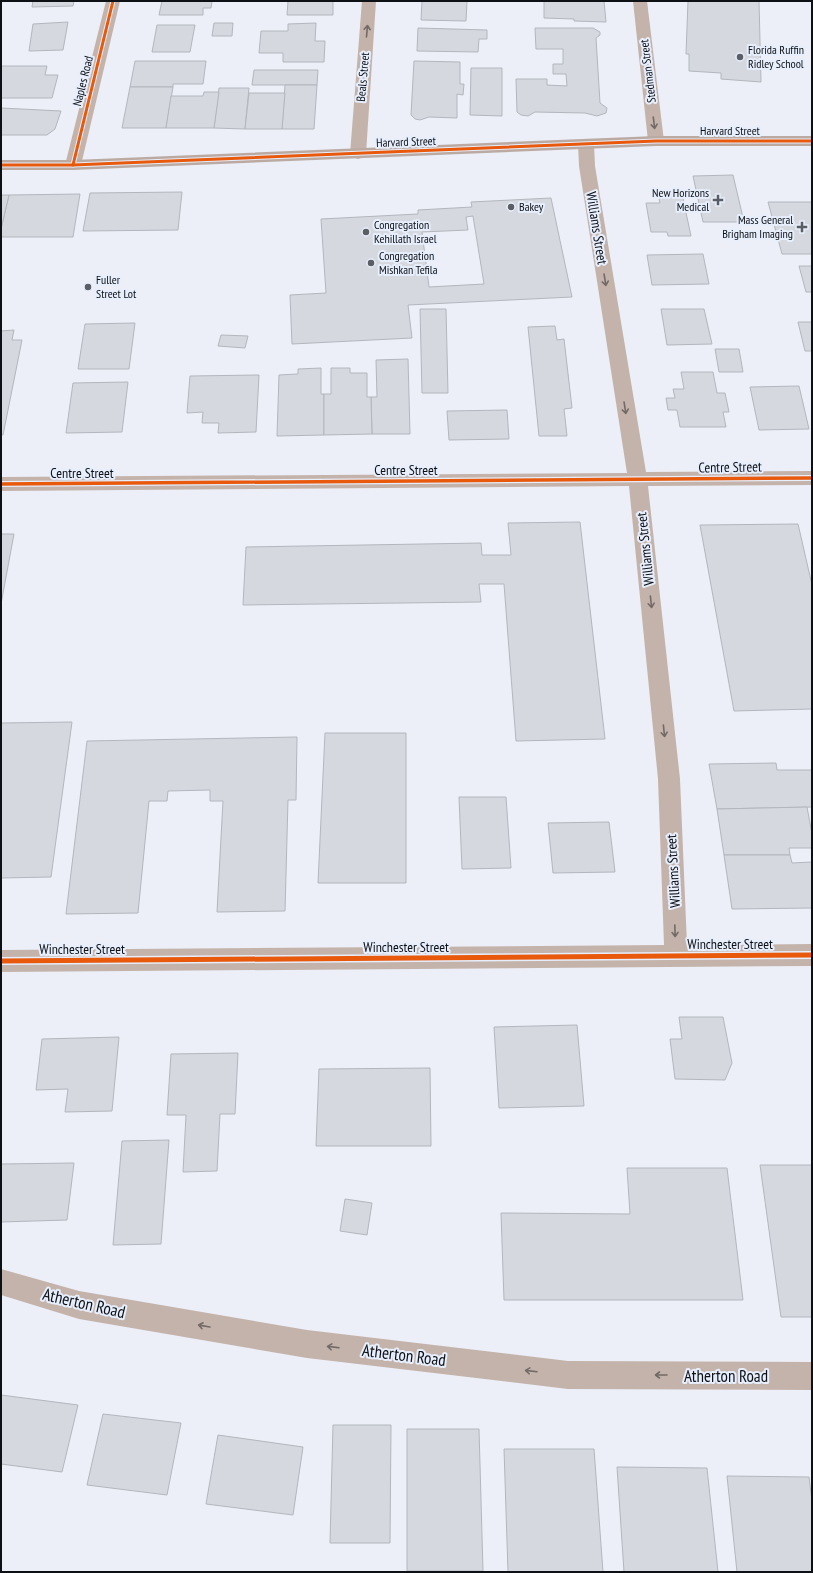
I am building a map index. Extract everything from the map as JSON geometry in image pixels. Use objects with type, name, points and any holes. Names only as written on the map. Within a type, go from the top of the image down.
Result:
[{"type":"main road","name":"Harvard Street","points":[[1,165],[73,165],[656,141],[812,141]]},
{"type":"street","name":"Naples Road","points":[[73,165],[113,1]]},
{"type":"street","name":"Beals Street","points":[[358,154],[369,1]]},
{"type":"street","name":"Stedman Street","points":[[640,1],[656,141]]},
{"type":"street","name":"Williams Street","points":[[586,144],[587,166],[638,480],[669,779],[676,956]]},
{"type":"street","name":"Centre Street","points":[[1,484],[812,478]]},
{"type":"street","name":"Winchester Street","points":[[1,961],[812,955]]},
{"type":"street","name":"Atherton Road","points":[[1,1282],[79,1305],[307,1344],[568,1375],[812,1376]]},
{"type":"building","points":[[33,1],[74,1],[73,6],[32,7]]},
{"type":"building","points":[[162,1],[212,1],[211,8],[203,8],[203,15],[159,15]]},
{"type":"building","points":[[288,1],[333,1],[333,15],[287,15]]},
{"type":"building","points":[[422,1],[467,1],[466,21],[421,20]]},
{"type":"building","points":[[544,1],[604,1],[606,22],[544,18]]},
{"type":"building","name":"Florida Ruffin Ridley School","points":[[688,1],[759,1],[761,82],[721,79],[721,73],[689,71],[689,54],[686,54]]},
{"type":"building","points":[[68,22],[63,50],[29,51],[33,24]]},
{"type":"building","points":[[214,23],[233,23],[232,36],[212,36]]},
{"type":"building","points":[[316,23],[315,41],[325,41],[324,62],[283,62],[283,53],[259,53],[261,31],[288,31],[288,24]]},
{"type":"building","points":[[157,25],[195,25],[190,52],[152,52]]},
{"type":"building","points":[[418,28],[487,30],[487,39],[479,39],[478,52],[417,51]]},
{"type":"building","points":[[535,28],[593,28],[600,32],[600,35],[596,38],[600,103],[607,108],[606,113],[597,116],[585,113],[535,112],[528,116],[521,115],[517,112],[516,79],[547,79],[547,85],[567,86],[566,74],[553,74],[553,64],[563,64],[563,49],[536,49]]},
{"type":"building","points":[[135,61],[206,61],[203,84],[173,84],[173,87],[130,87]]},
{"type":"building","points":[[414,61],[460,62],[460,84],[464,84],[463,95],[457,94],[457,118],[429,117],[420,120],[415,119],[411,115]]},
{"type":"building","points":[[1,66],[47,66],[45,75],[58,75],[52,98],[1,98]]},
{"type":"building","points":[[471,68],[502,68],[502,116],[470,115]]},
{"type":"building","points":[[254,70],[318,70],[317,85],[252,85]]},
{"type":"building","points":[[285,85],[317,85],[314,129],[282,129]]},
{"type":"building","points":[[130,87],[173,87],[166,128],[122,128]]},
{"type":"building","points":[[219,88],[249,88],[245,129],[214,128]]},
{"type":"building","points":[[204,92],[219,92],[214,128],[166,128],[171,96],[203,96]]},
{"type":"building","points":[[249,93],[285,93],[282,129],[245,129]]},
{"type":"building","points":[[1,108],[61,111],[55,129],[47,135],[1,135]]},
{"type":"building","points":[[733,175],[744,222],[703,222],[693,176]]},
{"type":"building","points":[[182,192],[178,230],[83,231],[90,193]]},
{"type":"building","points":[[80,194],[73,237],[1,237],[1,229],[9,195]]},
{"type":"building","points":[[658,194],[682,194],[691,236],[668,236],[667,232],[651,232],[646,203],[660,203]]},
{"type":"building","points":[[1,195],[9,195],[1,229]]},
{"type":"building","points":[[551,198],[572,297],[408,305],[412,338],[292,344],[290,295],[326,293],[321,219],[418,214],[418,210],[472,207],[471,202]],"holes":[[[473,216],[484,284],[429,287],[422,232],[468,230],[466,217]]]},
{"type":"building","points":[[768,202],[812,202],[812,254],[782,254]]},
{"type":"building","points":[[703,254],[709,284],[652,285],[647,255]]},
{"type":"building","points":[[799,266],[812,266],[812,292],[806,292]]},
{"type":"building","points":[[420,309],[446,309],[448,393],[422,393]]},
{"type":"building","points":[[661,309],[704,309],[712,344],[667,345]]},
{"type":"building","points":[[798,322],[812,322],[812,351],[805,351]]},
{"type":"building","points":[[135,323],[129,369],[78,369],[85,324]]},
{"type":"building","points":[[555,326],[557,340],[564,339],[572,408],[564,409],[567,436],[539,436],[528,327]]},
{"type":"building","points":[[14,330],[12,340],[22,340],[3,435],[1,435],[1,331]]},
{"type":"building","points":[[221,335],[248,336],[245,348],[218,346]]},
{"type":"building","points":[[715,349],[739,349],[743,372],[719,372]]},
{"type":"building","points":[[408,359],[410,434],[372,434],[371,397],[377,397],[376,360]]},
{"type":"building","points":[[321,368],[321,394],[324,394],[324,435],[277,436],[279,375],[298,374],[298,369]]},
{"type":"building","points":[[331,368],[350,368],[350,373],[367,373],[367,397],[371,397],[372,434],[324,435],[324,394],[331,394]]},
{"type":"building","points":[[681,372],[713,372],[717,393],[725,393],[729,412],[723,412],[726,427],[680,427],[677,410],[668,410],[666,398],[675,398],[673,389],[684,389]]},
{"type":"building","points":[[259,375],[256,432],[218,433],[219,423],[202,423],[203,412],[187,413],[190,376]]},
{"type":"building","points":[[128,382],[122,432],[66,433],[73,383]]},
{"type":"building","points":[[799,386],[809,429],[759,430],[750,387]]},
{"type":"building","points":[[507,410],[509,439],[449,440],[447,411]]},
{"type":"building","points":[[580,522],[605,739],[516,741],[504,584],[479,584],[481,602],[243,605],[246,547],[481,543],[482,555],[511,555],[508,523]]},
{"type":"building","points":[[798,524],[812,585],[812,709],[734,711],[700,525]]},
{"type":"building","points":[[1,534],[14,534],[1,604]]},
{"type":"building","points":[[72,722],[51,877],[1,878],[1,723]]},
{"type":"building","points":[[325,733],[406,733],[406,883],[318,883]]},
{"type":"building","points":[[297,737],[296,800],[288,800],[285,911],[217,912],[223,801],[210,801],[210,790],[168,791],[167,801],[149,801],[138,913],[66,914],[87,741]]},
{"type":"building","points":[[776,763],[777,770],[812,770],[812,807],[717,809],[709,764]]},
{"type":"building","points":[[459,797],[506,797],[511,868],[462,869]]},
{"type":"building","points":[[807,807],[812,834],[812,848],[789,848],[790,855],[724,855],[717,809]]},
{"type":"building","points":[[609,822],[615,872],[553,873],[548,823]]},
{"type":"building","points":[[724,855],[790,855],[792,863],[812,862],[812,908],[732,909]]},
{"type":"building","points":[[679,1017],[723,1017],[732,1063],[725,1080],[675,1079],[670,1039],[682,1039]]},
{"type":"building","points":[[577,1025],[584,1106],[499,1108],[494,1027]]},
{"type":"building","points":[[119,1037],[112,1111],[65,1112],[68,1089],[36,1090],[42,1039]]},
{"type":"building","points":[[238,1053],[235,1114],[220,1114],[217,1171],[183,1172],[186,1115],[167,1115],[171,1054]]},
{"type":"building","points":[[430,1068],[431,1146],[316,1146],[319,1069]]},
{"type":"building","points":[[169,1140],[161,1244],[113,1245],[122,1141]]},
{"type":"building","points":[[74,1163],[67,1220],[1,1222],[1,1164]]},
{"type":"building","points":[[760,1165],[812,1165],[812,1317],[781,1317]]},
{"type":"building","points":[[627,1168],[727,1168],[743,1300],[504,1300],[501,1213],[630,1214]]},
{"type":"building","points":[[345,1199],[372,1203],[367,1235],[340,1231]]},
{"type":"building","points":[[1,1395],[78,1405],[62,1472],[1,1464]]},
{"type":"building","points":[[103,1414],[181,1423],[167,1495],[87,1485]]},
{"type":"building","points":[[333,1425],[391,1425],[390,1543],[330,1543]]},
{"type":"building","points":[[407,1429],[479,1429],[483,1571],[407,1571]]},
{"type":"building","points":[[218,1435],[303,1447],[293,1515],[206,1504]]},
{"type":"building","points":[[504,1449],[594,1449],[603,1572],[508,1572]]},
{"type":"building","points":[[617,1467],[707,1468],[718,1572],[624,1572]]},
{"type":"building","points":[[727,1476],[809,1477],[812,1501],[812,1572],[737,1572]]},
{"type":"cycle path","points":[[73,165],[113,1]]},
{"type":"cycle path","points":[[1,165],[73,165],[656,141],[812,141]]},
{"type":"cycle path","points":[[1,484],[812,478]]},
{"type":"cycle path","points":[[1,961],[812,955]]},
{"type":"place","name":"Florida Ruffin Ridley School","points":[[740,57]]},
{"type":"place","name":"New Horizons Medical","points":[[718,200]]},
{"type":"place","name":"Bakey","points":[[511,207]]},
{"type":"place","name":"Mass General Brigham Imaging","points":[[802,227]]},
{"type":"place","name":"Congregation Kehillath Israel","points":[[366,232]]},
{"type":"place","name":"Congregation Mishkan Tefila","points":[[371,263]]},
{"type":"place","name":"Fuller Street Lot","points":[[88,287]]}]
